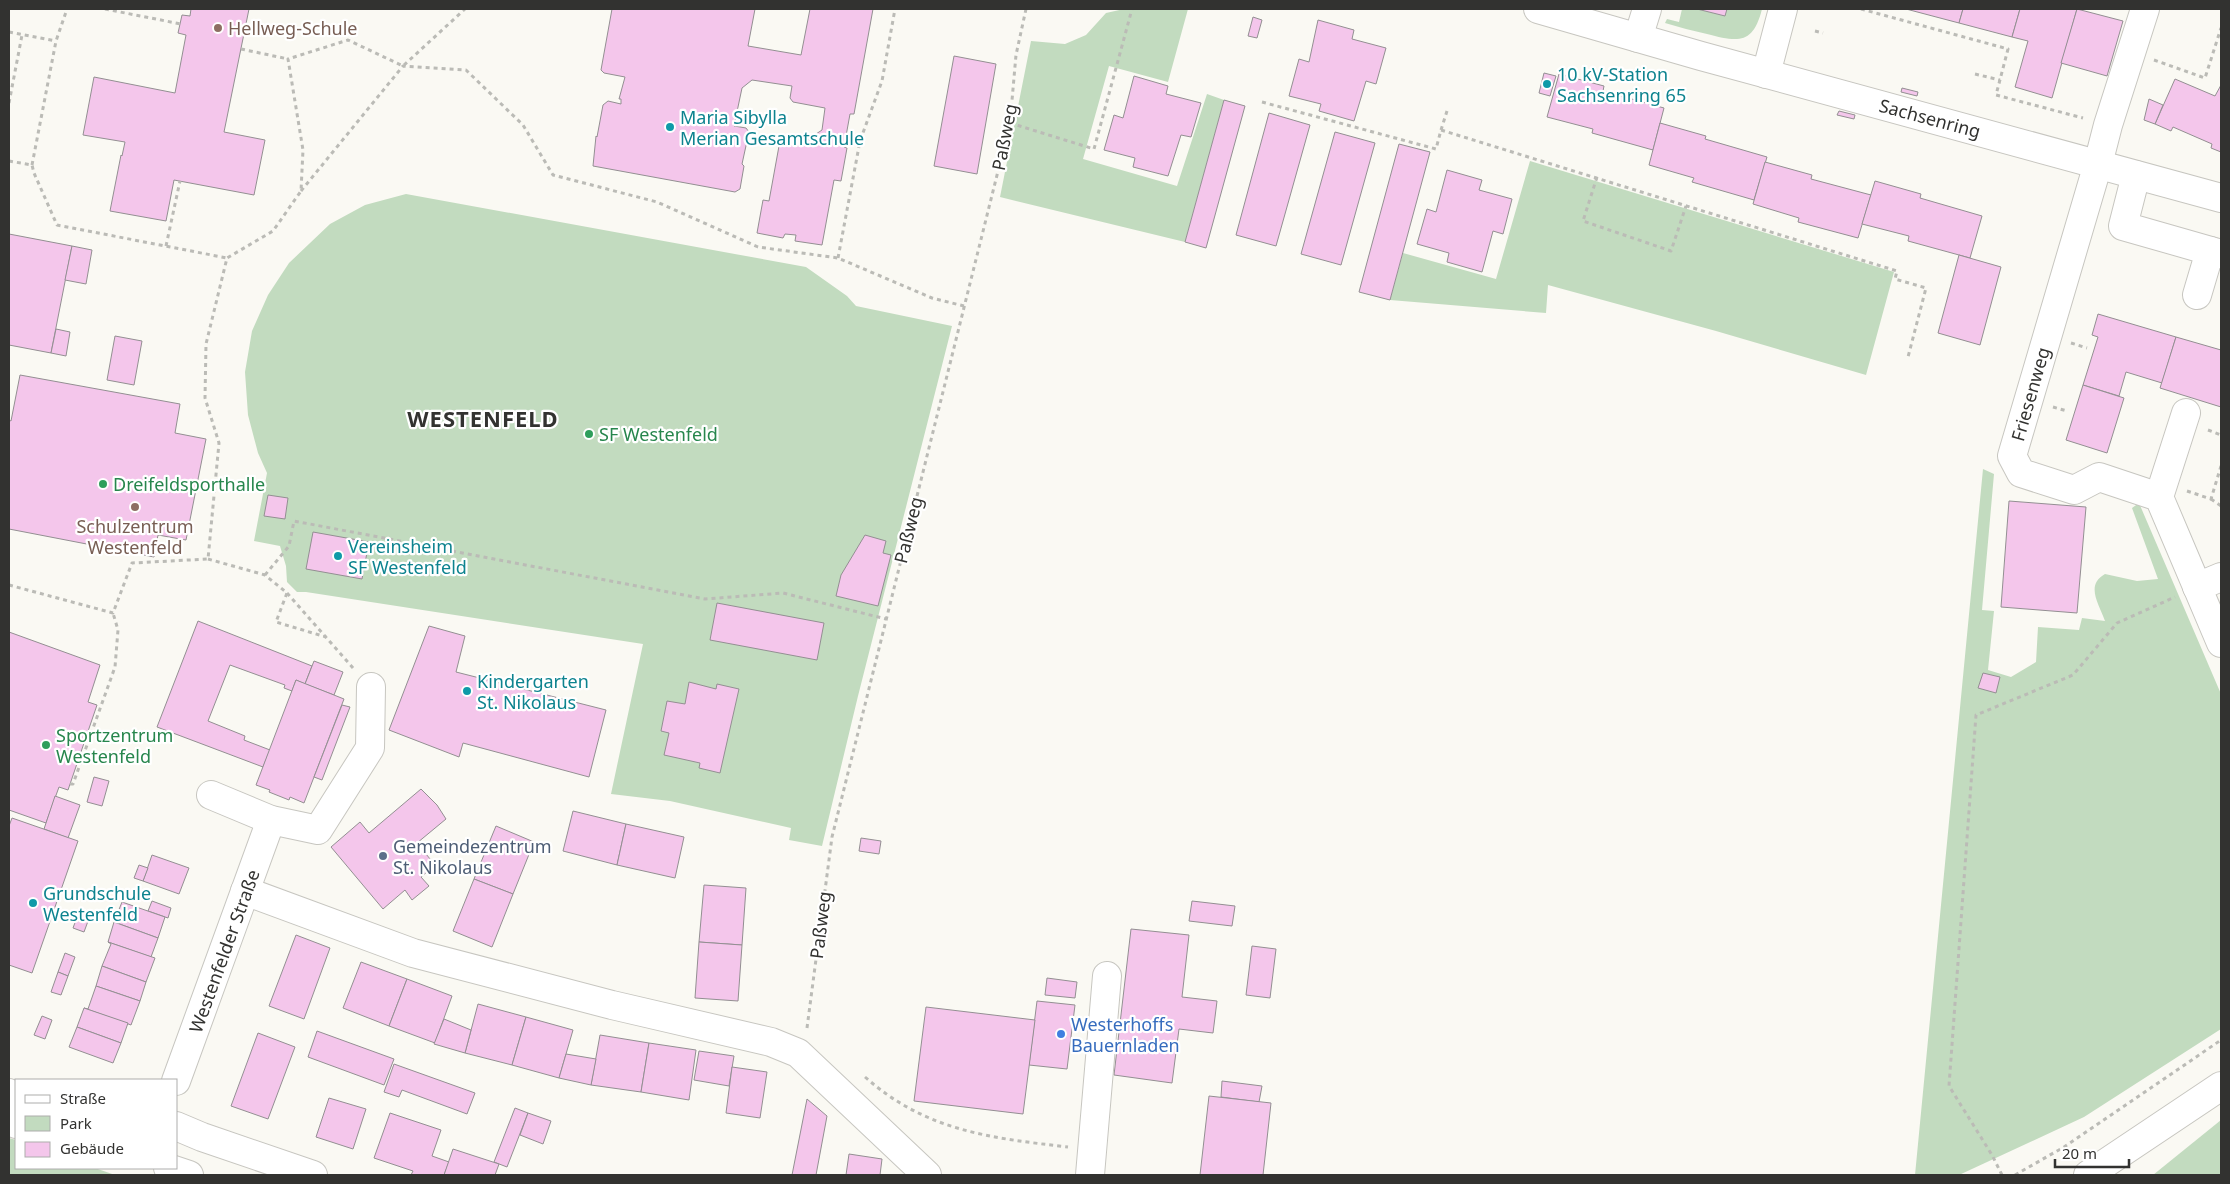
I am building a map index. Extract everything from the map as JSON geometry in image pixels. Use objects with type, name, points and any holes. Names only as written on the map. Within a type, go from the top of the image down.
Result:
[{"type":"street","name":"Sachsenring","points":[[1538,9],[1766,74],[2221,198]]},
{"type":"street","points":[[1638,38],[1647,9]]},
{"type":"street","points":[[1766,74],[1783,9]]},
{"type":"street","name":"Friesenweg","points":[[2145,9],[2133,52],[2108,125],[2012,456],[2021,473],[2074,490],[2099,477],[2161,490]]},
{"type":"street","points":[[2136,176],[2123,226],[2216,253],[2197,295]]},
{"type":"street","points":[[2186,413],[2161,490],[2209,582],[2221,643]]},
{"type":"street","points":[[210,795],[271,820],[318,830],[370,748],[371,687]]},
{"type":"street","name":"Westenfelder Straße","points":[[177,1079],[271,820]]},
{"type":"street","points":[[245,891],[413,953],[612,1005],[771,1042],[798,1053],[927,1175]]},
{"type":"street","points":[[1091,1162],[1107,976]]},
{"type":"street","points":[[2088,1175],[2221,1086]]},
{"type":"street","points":[[178,1127],[202,1137],[314,1175]]},
{"type":"street","points":[[171,1169],[189,1175]]},
{"type":"path","points":[[67,9],[56,41],[32,165],[57,225],[227,258],[273,231],[301,191],[403,66],[465,9]]},
{"type":"path","points":[[105,9],[181,24]]},
{"type":"path","points":[[838,258],[860,141],[882,81],[896,9]]},
{"type":"path","name":"Paßweg","points":[[798,1053],[806,1034],[832,837],[1010,123],[1016,55],[1026,9]]},
{"type":"path","points":[[1010,123],[1094,148],[1132,9]]},
{"type":"path","points":[[1861,9],[2008,49],[1996,95],[2108,125]]},
{"type":"path","points":[[2133,52],[2205,78],[2221,28]]},
{"type":"path","points":[[9,32],[56,41]]},
{"type":"path","points":[[1815,32],[1823,33]]},
{"type":"path","points":[[9,102],[22,35]]},
{"type":"path","points":[[241,49],[288,59],[348,40],[403,66],[466,70],[523,125],[553,175],[656,202],[758,247],[838,258],[932,298],[964,306]]},
{"type":"path","points":[[288,59],[303,150],[301,191]]},
{"type":"path","points":[[1975,74],[2000,80]]},
{"type":"path","points":[[1262,102],[1436,149],[1447,112]]},
{"type":"path","points":[[1441,130],[1898,271],[1895,279],[1926,288],[1908,357]]},
{"type":"path","points":[[9,161],[32,165]]},
{"type":"path","points":[[1597,177],[1583,220],[1670,252],[1686,206]]},
{"type":"path","points":[[166,246],[180,181]]},
{"type":"path","points":[[208,559],[219,443],[205,398],[206,344],[227,258]]},
{"type":"path","points":[[2211,499],[2221,466]]},
{"type":"path","points":[[2161,490],[2211,499],[2221,506]]},
{"type":"path","points":[[265,575],[289,546],[294,521],[705,600],[782,593],[886,619]]},
{"type":"path","points":[[70,784],[74,784],[115,667],[118,630],[113,613],[132,563],[208,559],[265,575],[287,593],[371,687]]},
{"type":"path","points":[[2002,1175],[1992,1155],[1949,1086],[1976,715],[2073,675],[2118,623],[2209,582]]},
{"type":"path","points":[[9,585],[113,613]]},
{"type":"path","points":[[287,593],[276,622],[326,637]]},
{"type":"path","points":[[2015,1175],[2064,1147],[2221,1040]]},
{"type":"path","points":[[861,1074],[921,1116],[986,1136],[1091,1162]]},
{"type":"green space","points":[[1124,9],[1188,9],[1168,82],[1109,66],[1083,159],[1177,186],[1207,94],[1224,100],[1185,242],[1000,197],[1031,41],[1065,44],[1086,35],[1106,13]]},
{"type":"green space","points":[[1682,9],[1697,9],[1725,16],[1727,9],[1762,9],[1754,29],[1749,35],[1743,38],[1727,39],[1665,23],[1667,19],[1679,22]]},
{"type":"green space","points":[[1530,161],[1894,272],[1866,375],[1548,285],[1546,313],[1390,300],[1403,253],[1496,279]]},
{"type":"green space","name":"SF Westenfeld","points":[[406,194],[806,267],[847,296],[856,306],[952,326],[822,846],[789,840],[791,828],[670,801],[611,794],[643,644],[297,592],[287,582],[286,566],[280,546],[254,541],[267,473],[258,453],[248,415],[245,372],[252,331],[268,295],[289,263],[330,224],[365,205]]},
{"type":"green space","points":[[1983,469],[1994,474],[1982,610],[1994,611],[1988,670],[2011,677],[2036,662],[2038,627],[2079,630],[2082,618],[2105,621],[2097,602],[2095,589],[2099,578],[2105,574],[2137,581],[2158,579],[2132,508],[2139,503],[2221,694],[2221,1029],[2084,1117],[1959,1175],[1915,1175]]},
{"type":"green space","points":[[2221,1120],[2221,1175],[2153,1175]]},
{"type":"green space","points":[[9,1138],[15,1140],[15,1169],[98,1169],[115,1175],[9,1175]]},
{"type":"building","points":[[191,9],[249,9],[224,132],[265,140],[254,195],[174,180],[166,221],[110,211],[125,142],[83,135],[94,77],[175,93],[186,35],[178,33],[182,15],[190,16]]},
{"type":"building","name":"Maria Sibylla Merian Gesamtschule","points":[[612,9],[755,9],[748,46],[801,55],[810,9],[873,9],[854,114],[850,114],[844,147],[847,148],[841,181],[834,180],[822,245],[795,241],[796,235],[785,234],[783,238],[757,233],[763,200],[769,201],[781,135],[807,140],[822,130],[825,108],[793,102],[790,98],[792,86],[752,80],[742,88],[734,126],[746,128],[749,132],[742,164],[744,166],[740,189],[735,192],[593,166],[596,136],[603,105],[608,101],[621,104],[621,99],[619,99],[625,77],[604,73],[601,70]]},
{"type":"building","points":[[1697,9],[1727,9],[1725,16]]},
{"type":"building","points":[[1906,9],[1963,9],[1959,23]]},
{"type":"building","points":[[1963,9],[2020,9],[2012,37],[1959,23]]},
{"type":"building","points":[[2020,9],[2077,9],[2052,98],[2015,87],[2028,41],[2012,37]]},
{"type":"building","points":[[2077,9],[2123,21],[2107,76],[2061,63]]},
{"type":"building","points":[[1253,17],[1262,20],[1257,38],[1248,36]]},
{"type":"building","points":[[1318,20],[1354,30],[1352,39],[1386,48],[1376,84],[1366,81],[1354,121],[1319,111],[1321,104],[1289,96],[1299,59],[1309,62]]},
{"type":"building","points":[[954,56],[996,64],[977,174],[934,166]]},
{"type":"building","name":"10 kV-Station Sachsenring 65","points":[[1544,73],[1556,76],[1550,96],[1539,93]]},
{"type":"building","points":[[1559,74],[1604,86],[1603,91],[1664,108],[1653,150],[1592,133],[1593,129],[1547,117]]},
{"type":"building","points":[[1134,76],[1168,86],[1166,94],[1201,103],[1191,137],[1181,135],[1168,176],[1133,167],[1135,158],[1104,150],[1114,115],[1123,118]]},
{"type":"building","points":[[2175,79],[2215,96],[2221,85],[2221,152],[2211,148],[2212,144],[2173,127],[2171,131],[2155,124]]},
{"type":"building","points":[[1902,88],[1918,92],[1917,96],[1901,92]]},
{"type":"building","points":[[2149,99],[2163,105],[2155,124],[2144,120]]},
{"type":"building","points":[[1224,100],[1245,106],[1206,248],[1185,242]]},
{"type":"building","points":[[1839,111],[1855,115],[1854,119],[1837,115]]},
{"type":"building","points":[[1269,113],[1310,125],[1276,246],[1236,235]]},
{"type":"building","points":[[1660,123],[1706,136],[1705,139],[1767,157],[1754,200],[1692,182],[1694,178],[1649,165]]},
{"type":"building","points":[[1335,132],[1375,143],[1341,265],[1301,254]]},
{"type":"building","points":[[1399,144],[1430,152],[1390,300],[1359,292]]},
{"type":"building","points":[[1765,162],[1812,175],[1811,179],[1871,195],[1858,238],[1798,222],[1799,218],[1753,204]]},
{"type":"building","points":[[1447,170],[1482,180],[1479,190],[1512,199],[1503,234],[1493,231],[1482,272],[1447,262],[1449,253],[1417,244],[1427,209],[1436,212]]},
{"type":"building","points":[[1875,181],[1921,194],[1920,198],[1982,216],[1970,258],[1908,241],[1909,236],[1862,224]]},
{"type":"building","points":[[9,234],[72,246],[51,353],[9,345]]},
{"type":"building","points":[[72,246],[92,250],[86,284],[65,280]]},
{"type":"building","points":[[1959,255],[2001,267],[1980,345],[1938,333]]},
{"type":"building","points":[[2098,314],[2176,337],[2162,383],[2126,372],[2119,396],[2083,385],[2098,337],[2092,335]]},
{"type":"building","points":[[56,329],[70,332],[66,356],[51,353]]},
{"type":"building","points":[[115,336],[142,341],[134,385],[107,380]]},
{"type":"building","points":[[2176,337],[2221,350],[2221,407],[2160,388]]},
{"type":"building","name":"Dreifeldsporthalle","points":[[20,375],[180,404],[175,433],[206,439],[186,540],[158,535],[154,557],[9,529],[9,420],[11,421]]},
{"type":"building","points":[[2083,385],[2124,398],[2107,453],[2066,440]]},
{"type":"building","points":[[268,495],[288,498],[285,519],[264,516]]},
{"type":"building","points":[[2009,501],[2086,507],[2077,613],[2001,607]]},
{"type":"building","name":"Vereinsheim SF Westenfeld","points":[[313,532],[369,542],[362,579],[306,569]]},
{"type":"building","points":[[865,535],[886,541],[883,553],[891,555],[878,606],[836,596],[841,575]]},
{"type":"building","points":[[717,603],[824,623],[817,660],[710,640]]},
{"type":"building","points":[[198,621],[312,666],[305,684],[296,680],[292,691],[284,688],[285,685],[230,665],[208,721],[245,736],[244,740],[270,750],[263,767],[157,727]]},
{"type":"building","name":"Kindergarten St. Nikolaus","points":[[429,626],[465,636],[456,672],[606,710],[589,777],[463,743],[459,757],[389,730]]},
{"type":"building","name":"Sportzentrum Westenfeld","points":[[9,632],[100,665],[88,702],[97,705],[68,790],[59,787],[46,823],[9,810]]},
{"type":"building","points":[[314,661],[343,672],[334,695],[305,684]]},
{"type":"building","points":[[1983,673],[2000,677],[1996,693],[1978,688]]},
{"type":"building","points":[[296,680],[344,699],[304,803],[290,797],[289,800],[256,785]]},
{"type":"building","points":[[689,682],[716,689],[717,684],[739,689],[720,773],[699,768],[700,763],[664,755],[669,733],[661,731],[667,701],[685,704]]},
{"type":"building","points":[[342,705],[350,707],[322,780],[314,777]]},
{"type":"building","points":[[94,777],[109,781],[102,806],[87,802]]},
{"type":"building","name":"Gemeindezentrum St. Nikolaus","points":[[421,789],[437,805],[446,819],[417,843],[435,865],[421,877],[429,886],[412,900],[405,890],[383,909],[331,847],[360,822],[369,833]]},
{"type":"building","points":[[55,796],[80,805],[68,838],[44,829]]},
{"type":"building","points":[[573,811],[626,824],[617,865],[563,851]]},
{"type":"building","name":"Grundschule Westenfeld","points":[[12,818],[78,841],[32,973],[9,965],[9,826]]},
{"type":"building","points":[[626,824],[684,837],[675,878],[617,865]]},
{"type":"building","points":[[496,826],[534,842],[513,894],[474,879]]},
{"type":"building","points":[[861,838],[881,841],[879,854],[859,851]]},
{"type":"building","points":[[152,855],[189,868],[179,894],[143,881]]},
{"type":"building","points":[[139,865],[148,868],[143,881],[134,878]]},
{"type":"building","points":[[474,879],[513,894],[492,947],[453,931]]},
{"type":"building","points":[[704,885],[746,888],[742,945],[699,942]]},
{"type":"building","points":[[152,901],[171,908],[168,918],[148,911]]},
{"type":"building","points":[[1192,901],[1235,906],[1232,926],[1189,921]]},
{"type":"building","points":[[122,902],[165,917],[158,938],[114,922]]},
{"type":"building","points":[[80,909],[91,913],[84,932],[73,928]]},
{"type":"building","points":[[114,922],[158,938],[151,957],[108,942]]},
{"type":"building","points":[[1131,929],[1189,935],[1182,997],[1217,1001],[1213,1033],[1179,1029],[1172,1083],[1114,1075]]},
{"type":"building","points":[[296,935],[330,948],[304,1019],[269,1006]]},
{"type":"building","points":[[108,942],[155,958],[146,982],[102,966],[111,944]]},
{"type":"building","points":[[699,942],[742,945],[738,1001],[695,998]]},
{"type":"building","points":[[1252,946],[1276,949],[1270,998],[1246,995]]},
{"type":"building","points":[[65,953],[75,957],[68,976],[58,972]]},
{"type":"building","points":[[361,962],[407,979],[389,1026],[343,1008]]},
{"type":"building","points":[[102,966],[146,982],[140,1001],[96,986]]},
{"type":"building","points":[[58,972],[68,976],[61,995],[51,992]]},
{"type":"building","points":[[1047,978],[1077,982],[1075,998],[1045,995]]},
{"type":"building","points":[[407,979],[452,996],[435,1043],[389,1026]]},
{"type":"building","points":[[96,986],[140,1001],[131,1025],[84,1008],[88,1009]]},
{"type":"building","points":[[1037,1001],[1075,1005],[1067,1069],[1029,1065]]},
{"type":"building","points":[[478,1004],[526,1017],[512,1065],[465,1053]]},
{"type":"building","points":[[926,1007],[1035,1020],[1023,1114],[914,1101]]},
{"type":"building","points":[[84,1008],[128,1023],[121,1043],[77,1027]]},
{"type":"building","points":[[42,1016],[52,1020],[45,1039],[34,1035]]},
{"type":"building","points":[[526,1017],[573,1030],[559,1078],[512,1065]]},
{"type":"building","points":[[444,1019],[471,1030],[465,1053],[434,1044]]},
{"type":"building","points":[[77,1027],[121,1043],[113,1063],[69,1047]]},
{"type":"building","points":[[317,1031],[394,1059],[384,1085],[308,1057]]},
{"type":"building","points":[[258,1033],[295,1047],[268,1119],[231,1106]]},
{"type":"building","points":[[600,1035],[649,1043],[641,1092],[591,1085]]},
{"type":"building","points":[[649,1043],[696,1050],[689,1100],[641,1092]]},
{"type":"building","points":[[699,1051],[734,1056],[729,1086],[694,1080]]},
{"type":"building","points":[[566,1054],[596,1059],[591,1085],[559,1078]]},
{"type":"building","points":[[394,1064],[475,1093],[467,1114],[402,1090],[399,1097],[384,1092]]},
{"type":"building","points":[[732,1067],[767,1072],[760,1118],[726,1113]]},
{"type":"building","points":[[1222,1081],[1262,1086],[1259,1102],[1221,1097]]},
{"type":"building","points":[[1209,1096],[1271,1103],[1263,1175],[1200,1175]]},
{"type":"building","points":[[329,1098],[366,1109],[353,1149],[316,1137]]},
{"type":"building","points":[[807,1099],[827,1116],[816,1175],[792,1175]]},
{"type":"building","points":[[515,1108],[528,1113],[507,1167],[494,1162]]},
{"type":"building","points":[[390,1113],[441,1130],[432,1156],[449,1162],[444,1175],[411,1175],[413,1171],[374,1158]]},
{"type":"building","points":[[528,1113],[551,1121],[543,1144],[520,1135]]},
{"type":"building","points":[[453,1149],[499,1164],[495,1175],[444,1175]]},
{"type":"building","points":[[849,1154],[882,1159],[880,1175],[846,1175]]},
{"type":"place","name":"Hellweg-Schule","points":[[218,28]]},
{"type":"place","name":"10 kV-Station Sachsenring 65","points":[[1547,84]]},
{"type":"place","name":"Maria Sibylla Merian Gesamtschule","points":[[670,127]]},
{"type":"place","name":"SF Westenfeld","points":[[589,434]]},
{"type":"place","name":"Dreifeldsporthalle","points":[[103,484]]},
{"type":"place","name":"Schulzentrum Westenfeld","points":[[135,507]]},
{"type":"place","name":"Vereinsheim SF Westenfeld","points":[[338,556]]},
{"type":"place","name":"Kindergarten St. Nikolaus","points":[[467,691]]},
{"type":"place","name":"Sportzentrum Westenfeld","points":[[46,745]]},
{"type":"place","name":"Gemeindezentrum St. Nikolaus","points":[[383,856]]},
{"type":"place","name":"Grundschule Westenfeld","points":[[33,903]]},
{"type":"place","name":"Westerhoffs Bauernladen","points":[[1061,1034]]},
{"type":"district","name":"WESTENFELD","points":[[483,418]]}]
